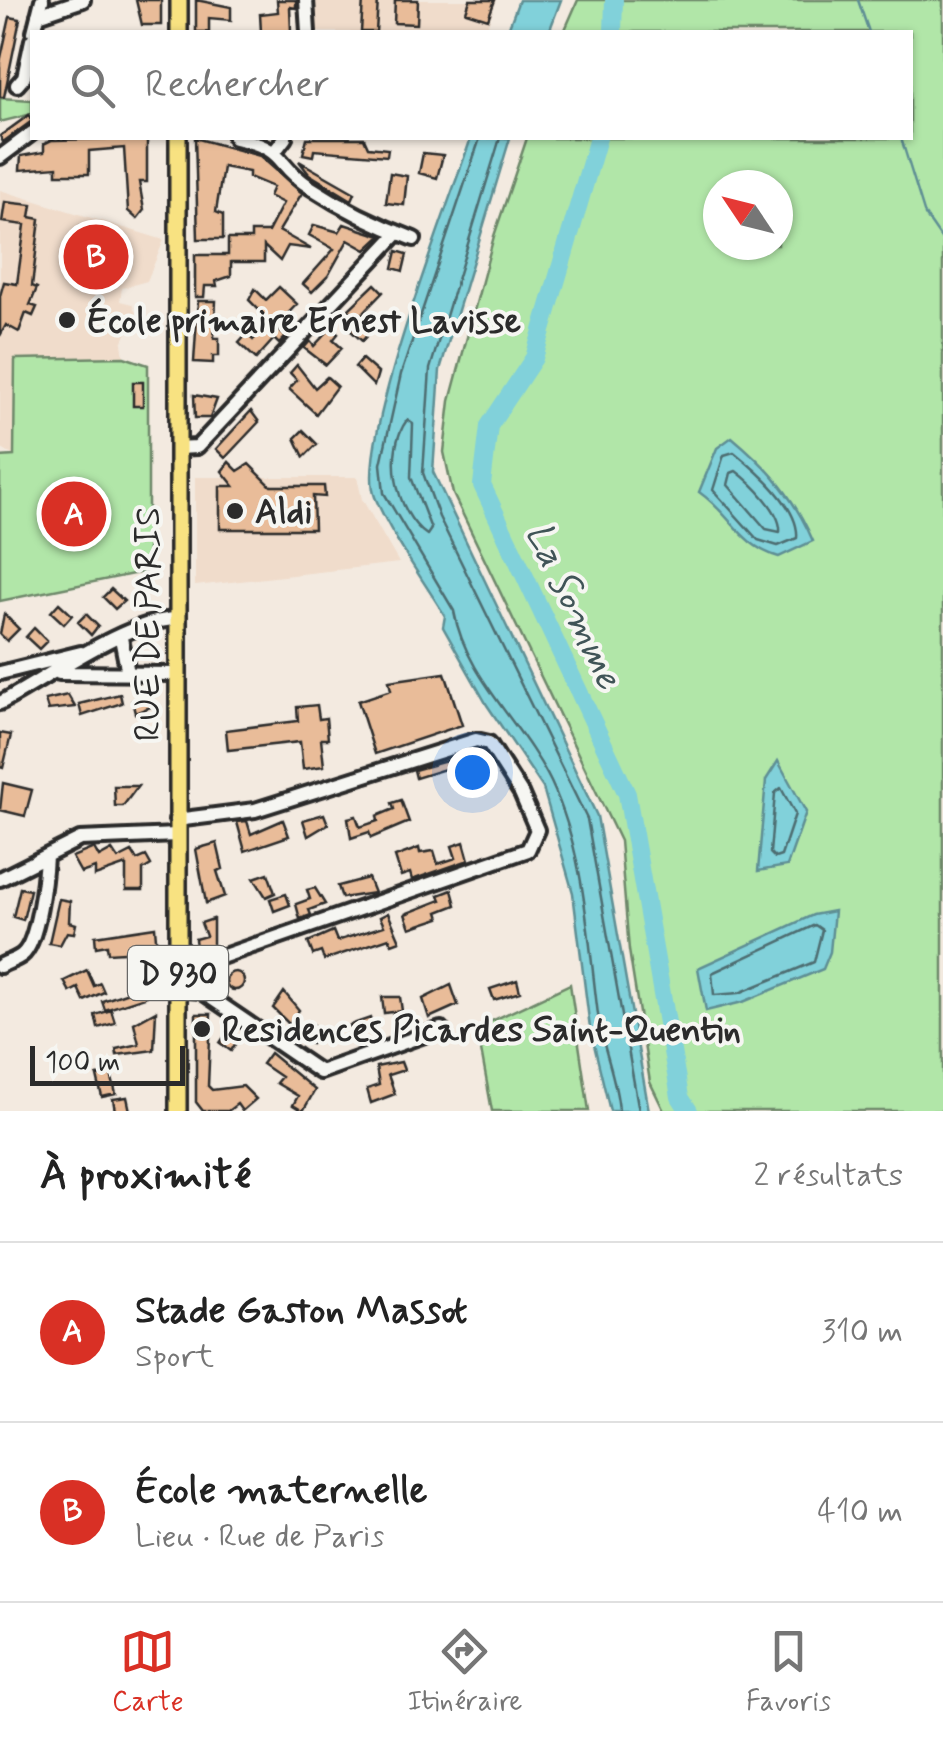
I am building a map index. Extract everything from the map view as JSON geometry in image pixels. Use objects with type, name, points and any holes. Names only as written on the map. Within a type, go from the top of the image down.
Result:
[{"type":"main road","points":[[179,30],[180,0]]},
{"type":"main road","name":"RUE DE PARIS","points":[[178,140],[178,1111]]},
{"type":"street","points":[[34,30],[42,0]]},
{"type":"street","points":[[38,15],[83,0]]},
{"type":"street","points":[[306,0],[308,30]]},
{"type":"street","points":[[17,85],[24,77],[30,49]]},
{"type":"street","points":[[0,158],[30,135]]},
{"type":"street","points":[[245,140],[265,144],[275,151],[311,188],[396,235],[414,239]]},
{"type":"street","points":[[275,151],[283,140]]},
{"type":"street","points":[[177,448],[197,447],[396,235]]},
{"type":"street","points":[[0,703],[94,650],[160,620],[176,619]]},
{"type":"street","points":[[121,638],[121,658],[128,672]]},
{"type":"street","points":[[0,673],[94,650]]},
{"type":"street","points":[[57,674],[177,674]]},
{"type":"street","points":[[0,879],[80,839],[177,828],[256,810],[476,740],[489,743],[533,817],[536,840],[528,850],[198,965],[178,967]]},
{"type":"street","points":[[0,966],[24,954],[30,944],[45,882],[46,856]]},
{"type":"street","points":[[177,989],[202,991],[320,1072],[441,1029]]},
{"type":"shaded area","points":[[316,0],[497,0],[486,30],[316,30]]},
{"type":"shaded area","name":"École primaire Ernest Lavisse","points":[[0,190],[164,240],[147,281],[122,288],[120,301],[132,304],[136,313],[122,343],[124,357],[14,456],[0,448]]},
{"type":"shaded area","points":[[195,477],[357,477],[362,499],[399,563],[195,586]]},
{"type":"green space","points":[[578,0],[943,0],[943,1111],[664,1111],[650,1082],[629,950],[620,841],[453,494],[444,452],[450,401],[494,236],[526,140],[913,140],[913,30],[565,30]]},
{"type":"green space","points":[[0,98],[30,100],[30,114],[0,122]]},
{"type":"green space","points":[[124,357],[148,365],[148,571],[0,601],[0,457],[14,456],[15,359]]},
{"type":"green space","points":[[570,984],[589,1111],[492,1111],[477,1028]]},
{"type":"water","points":[[519,0],[561,0],[550,30],[508,30]]},
{"type":"water","points":[[470,140],[509,140],[440,370],[433,472],[597,816],[649,1111],[610,1111],[590,1028],[573,893],[543,788],[487,705],[443,627],[445,616],[375,497],[372,469],[378,428],[426,266]]},
{"type":"water","points":[[732,437],[779,484],[813,541],[779,557],[765,552],[699,492],[717,448]]},
{"type":"water","points":[[778,761],[806,812],[787,866],[758,871],[766,780]]},
{"type":"water","points":[[834,911],[830,952],[823,969],[743,1002],[706,1011],[698,968],[813,915]]},
{"type":"building","points":[[136,0],[161,0],[161,25],[142,25]]},
{"type":"building","points":[[196,0],[231,7],[231,20],[209,18],[209,30],[196,30]]},
{"type":"building","points":[[277,0],[296,0],[296,8],[290,7],[291,30],[261,30],[260,14],[278,12]]},
{"type":"building","points":[[363,0],[378,0],[376,30],[361,30]]},
{"type":"building","points":[[395,0],[418,0],[417,24],[394,23]]},
{"type":"building","points":[[470,0],[495,0],[488,19],[466,12]]},
{"type":"building","points":[[10,17],[20,19],[4,97],[0,97],[0,62]]},
{"type":"building","points":[[29,115],[30,122],[3,142],[0,136]]},
{"type":"building","points":[[52,140],[147,140],[147,182],[139,182],[144,210],[137,219],[128,211],[124,148],[89,151],[89,174],[57,174],[57,167],[20,170],[21,156],[44,152],[44,144]]},
{"type":"building","points":[[195,140],[260,156],[302,193],[279,231],[311,249],[288,246],[280,261],[264,246],[264,262],[231,262],[231,276],[216,281],[217,286],[205,286],[204,297],[195,297],[195,255],[228,255],[228,239],[251,239],[251,232],[268,232],[283,203],[269,196],[273,187],[249,177],[249,172],[223,167],[216,212],[223,215],[223,239],[198,239]]},
{"type":"building","points":[[306,140],[365,140],[368,147],[388,149],[387,156],[314,150],[313,156],[303,154]]},
{"type":"building","points":[[423,153],[443,155],[437,178],[419,173]]},
{"type":"building","points":[[299,161],[355,193],[352,200],[309,174]]},
{"type":"building","points":[[390,173],[407,176],[404,205],[386,203]]},
{"type":"building","points":[[5,202],[32,205],[30,217],[40,219],[32,286],[37,288],[30,305],[37,307],[33,316],[26,313],[19,332],[6,325],[0,336],[0,296],[4,282],[17,284],[25,225],[2,222]]},
{"type":"building","points":[[344,224],[381,236],[366,250],[348,240],[328,276],[312,292],[303,284],[334,249],[309,235],[314,225],[339,232]]},
{"type":"building","points":[[80,226],[112,237],[105,277],[97,274],[91,293],[69,285],[71,278],[61,275],[66,261],[78,265],[86,244],[76,240]]},
{"type":"building","points":[[397,251],[407,254],[403,271],[393,268]]},
{"type":"building","points":[[375,284],[383,292],[358,318],[349,309]]},
{"type":"building","points":[[279,287],[297,304],[275,327],[286,337],[279,344],[274,339],[256,359],[239,343],[247,334],[253,340],[266,326],[260,320],[264,315],[249,300],[255,289],[266,300]]},
{"type":"building","points":[[198,301],[216,301],[214,338],[219,338],[219,356],[213,356],[213,363],[194,362]]},
{"type":"building","points":[[359,321],[370,332],[362,341],[350,330]]},
{"type":"building","points":[[331,328],[338,334],[333,340],[342,348],[326,365],[304,348],[310,341],[314,346]]},
{"type":"building","points":[[362,359],[378,373],[374,386],[355,367]]},
{"type":"building","points":[[297,365],[315,388],[327,377],[337,386],[316,414],[289,389],[297,380],[290,373]]},
{"type":"building","points":[[133,382],[143,382],[143,406],[133,406]]},
{"type":"building","points":[[194,395],[217,399],[210,418],[195,418]]},
{"type":"building","points":[[251,411],[259,422],[225,458],[216,449]]},
{"type":"building","points":[[303,430],[317,444],[304,457],[295,438]]},
{"type":"building","points":[[229,462],[238,471],[249,464],[271,486],[324,486],[325,497],[313,496],[314,529],[220,529],[220,486],[234,486],[222,471]]},
{"type":"building","points":[[111,589],[124,601],[115,609],[103,597]]},
{"type":"building","points":[[59,603],[72,615],[64,624],[51,612]]},
{"type":"building","points":[[4,614],[19,629],[7,641],[0,634]]},
{"type":"building","points":[[86,614],[98,626],[91,635],[78,622]]},
{"type":"building","points":[[34,628],[47,641],[39,649],[26,637]]},
{"type":"building","points":[[445,673],[462,725],[375,754],[358,701],[391,690],[389,681]]},
{"type":"building","points":[[120,694],[122,703],[82,716],[79,704]]},
{"type":"building","points":[[68,695],[75,707],[48,710],[45,700]]},
{"type":"building","points":[[150,696],[153,706],[135,713],[132,701]]},
{"type":"building","points":[[317,705],[319,719],[326,718],[328,739],[321,739],[324,766],[303,769],[300,742],[228,750],[226,730],[298,721],[297,707]]},
{"type":"building","points":[[0,733],[11,735],[3,768],[0,767]]},
{"type":"building","points":[[461,757],[469,776],[452,782],[448,768],[416,778],[414,770]]},
{"type":"building","points":[[3,783],[32,790],[25,816],[0,810]]},
{"type":"building","points":[[114,786],[138,786],[123,806],[115,806]]},
{"type":"building","points":[[401,800],[409,822],[371,838],[369,832],[351,838],[348,818],[356,816],[360,827],[378,821],[377,816],[394,809],[392,803]]},
{"type":"building","points":[[324,814],[328,824],[308,836],[303,820]]},
{"type":"building","points":[[283,820],[289,836],[245,851],[237,822],[247,821],[251,834]]},
{"type":"building","points":[[464,842],[469,860],[412,880],[410,873],[401,876],[395,857],[419,848],[420,853],[434,851],[438,864],[456,858],[452,846]]},
{"type":"building","points":[[217,843],[223,869],[217,871],[225,896],[206,903],[196,849]]},
{"type":"building","points":[[94,848],[99,857],[112,850],[118,859],[132,852],[137,860],[146,856],[151,865],[143,870],[143,890],[126,890],[126,865],[95,876],[95,868],[81,873],[72,857]]},
{"type":"building","points":[[268,873],[275,893],[266,897],[254,878]]},
{"type":"building","points":[[368,878],[374,893],[342,898],[338,886]]},
{"type":"building","points":[[20,888],[30,890],[23,920],[13,917]]},
{"type":"building","points":[[315,888],[325,904],[309,910],[311,915],[300,919],[296,904],[310,899],[307,890]]},
{"type":"building","points":[[452,890],[456,905],[438,912],[440,918],[410,928],[405,914],[441,900],[439,895]]},
{"type":"building","points":[[286,894],[290,905],[274,911],[270,899]]},
{"type":"building","points":[[59,899],[70,901],[69,922],[76,924],[74,933],[67,932],[60,945],[49,943]]},
{"type":"building","points":[[388,913],[400,941],[392,944],[389,938],[324,960],[321,952],[313,955],[308,942],[333,931],[337,941],[384,926],[380,917]]},
{"type":"building","points":[[213,919],[213,949],[197,955],[195,939],[206,936],[201,923]]},
{"type":"building","points":[[155,927],[157,950],[108,953],[107,945],[96,947],[95,936]]},
{"type":"building","points":[[87,970],[94,986],[100,983],[104,992],[84,1001],[78,988],[70,992],[64,981]]},
{"type":"building","points":[[235,972],[244,981],[235,990],[226,981]]},
{"type":"building","points":[[517,980],[520,992],[494,1000],[490,989]]},
{"type":"building","points":[[451,985],[458,1005],[429,1018],[423,999]]},
{"type":"building","points":[[143,987],[145,997],[105,1010],[102,1001]]},
{"type":"building","points":[[284,992],[299,1010],[289,1024],[273,1008]]},
{"type":"building","points":[[382,997],[400,997],[402,1011],[384,1013]]},
{"type":"building","points":[[111,1010],[115,1023],[98,1028],[95,1015]]},
{"type":"building","points":[[156,1011],[154,1050],[117,1055],[116,1049],[139,1044],[134,1023]]},
{"type":"building","points":[[196,1014],[211,1014],[208,1086],[212,1090],[243,1086],[256,1099],[242,1111],[237,1104],[228,1111],[203,1111],[196,1102]]},
{"type":"building","points":[[370,1018],[373,1029],[353,1036],[350,1025]]},
{"type":"building","points":[[311,1023],[321,1030],[311,1044],[301,1037]]},
{"type":"building","points":[[228,1031],[239,1038],[231,1051],[220,1043]]},
{"type":"building","points":[[270,1053],[315,1090],[303,1111],[293,1105],[298,1096],[276,1083],[281,1077],[262,1064]]},
{"type":"building","points":[[401,1062],[404,1070],[388,1075],[395,1094],[371,1103],[367,1089],[379,1085],[376,1067]]},
{"type":"building","points":[[111,1074],[116,1094],[102,1097],[97,1076]]},
{"type":"building","points":[[127,1097],[130,1111],[115,1111],[113,1099]]},
{"type":"waterway","name":"La Somme","points":[[613,30],[614,0]]},
{"type":"waterway","points":[[858,0],[868,30]]},
{"type":"waterway","name":"La Somme","points":[[597,140],[534,358],[489,426],[482,485],[627,794],[680,1097],[689,1111]]},
{"type":"waterway","points":[[902,140],[925,215],[943,241]]},
{"type":"place","name":"École maternelle","points":[[96,257]]},
{"type":"place","name":"École primaire Ernest Lavisse","points":[[67,320]]},
{"type":"place","name":"Aldi","points":[[235,511]]},
{"type":"place","name":"Stade Gaston Massot","points":[[74,514]]},
{"type":"place","name":"Residences Picardes Saint-Quentin","points":[[202,1029]]}]
